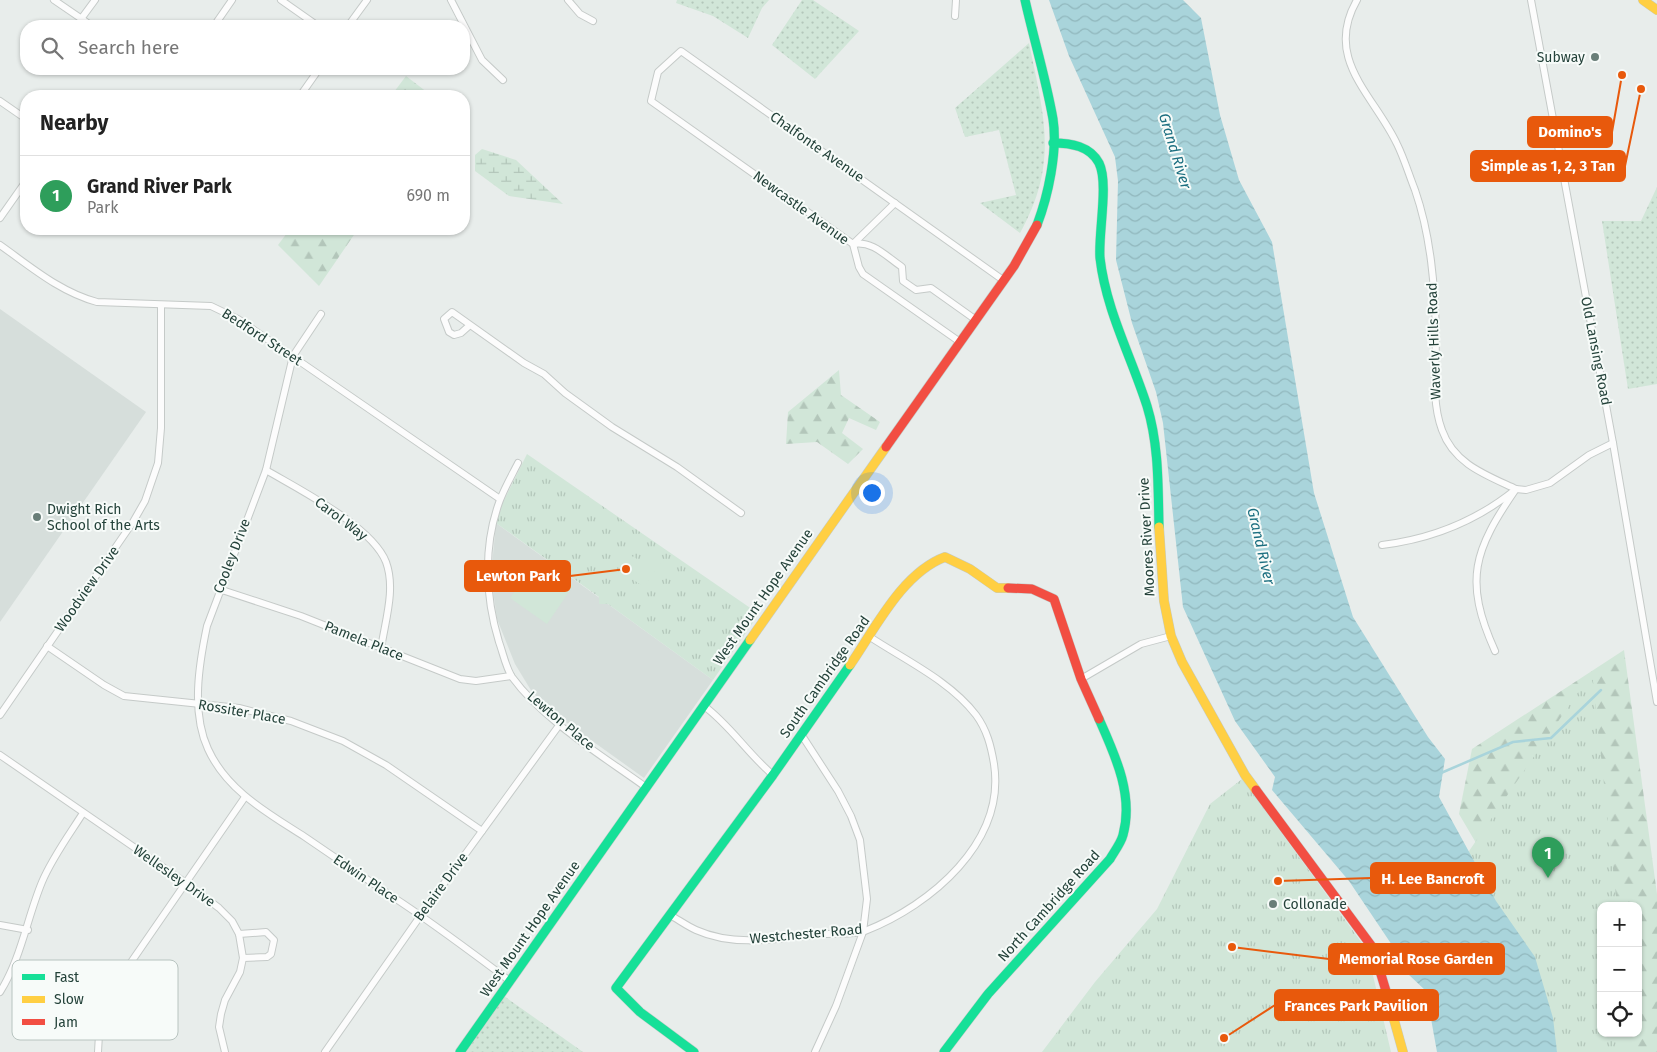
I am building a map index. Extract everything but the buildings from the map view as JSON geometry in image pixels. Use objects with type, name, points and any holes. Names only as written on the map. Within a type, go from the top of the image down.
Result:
[{"type":"street","points":[[54,0],[82,19],[95,0]]},
{"type":"street","points":[[218,20],[232,0]]},
{"type":"street","points":[[281,0],[309,20]]},
{"type":"street","points":[[352,20],[367,0]]},
{"type":"street","points":[[451,0],[461,20]]},
{"type":"street","points":[[568,0],[580,14],[593,21]]},
{"type":"street","points":[[955,16],[956,0]]},
{"type":"street","points":[[1025,0],[1053,121],[1053,143]]},
{"type":"street","name":"Waverly Hills Road","points":[[1357,0],[1352,11],[1346,36],[1349,60],[1358,84],[1397,143],[1424,218],[1434,291],[1436,404],[1442,430],[1449,446],[1465,464],[1475,471],[1516,489]]},
{"type":"street","name":"Old Lansing Road","points":[[1531,0],[1613,444],[1657,702]]},
{"type":"street","points":[[1643,0],[1657,10]]},
{"type":"street","points":[[470,37],[482,60],[503,80]]},
{"type":"street","name":"Chalfonte Avenue","points":[[651,101],[658,72],[682,51],[1003,280]]},
{"type":"street","points":[[304,90],[315,75]]},
{"type":"street","points":[[0,101],[20,115]]},
{"type":"street","name":"Newcastle Avenue","points":[[651,101],[853,244],[858,267],[863,274],[960,342]]},
{"type":"street","name":"West Mount Hope Avenue","points":[[460,1052],[976,320],[1026,246],[1044,206],[1050,180],[1053,143]]},
{"type":"street","name":"Moores River Drive","points":[[1053,143],[1082,146],[1097,160],[1102,172],[1100,247],[1102,274],[1115,322],[1147,406],[1153,430],[1157,463],[1160,559],[1164,601],[1172,636],[1182,662],[1245,775],[1373,948],[1403,1052]]},
{"type":"street","points":[[0,218],[20,190]]},
{"type":"street","points":[[853,244],[895,203]]},
{"type":"street","points":[[853,244],[864,242],[871,245],[902,268],[903,281],[916,290],[932,288],[976,320]]},
{"type":"street","name":"Bedford Street","points":[[0,245],[59,286],[82,298],[106,304],[198,305],[218,308],[293,356],[500,499]]},
{"type":"street","name":"Woodview Drive","points":[[0,715],[133,522],[152,484],[158,463],[161,428],[161,305]]},
{"type":"street","name":"Cooley Drive","points":[[245,797],[219,768],[208,749],[202,731],[199,703],[202,647],[219,589],[266,470],[293,356],[321,314]]},
{"type":"street","points":[[470,324],[524,363],[544,374],[564,393],[677,467],[741,513]]},
{"type":"street","points":[[1382,545],[1409,542],[1444,530],[1494,507],[1516,489],[1526,490],[1550,483],[1589,455],[1613,444]]},
{"type":"street","name":"Lewton Place","points":[[518,463],[500,499],[490,535],[487,585],[493,622],[511,676],[534,701],[560,724],[647,788]]},
{"type":"street","name":"Carol Way","points":[[266,470],[354,525],[370,539],[386,561],[390,587],[381,648]]},
{"type":"street","points":[[1495,651],[1482,618],[1478,598],[1478,560],[1482,546],[1516,489]]},
{"type":"street","name":"South Cambridge Road","points":[[694,1052],[640,1012],[616,988],[801,734],[913,576],[925,566],[945,557],[970,569],[997,588],[1032,589],[1054,599],[1081,679]]},
{"type":"street","name":"Pamela Place","points":[[219,589],[301,616],[460,679],[476,681],[511,676]]},
{"type":"street","points":[[1081,679],[1141,644],[1172,636]]},
{"type":"street","name":"Westchester Road","points":[[670,915],[696,930],[737,940],[863,932],[923,898],[946,880],[975,849],[994,807],[996,778],[988,736],[977,716],[964,700],[939,681],[870,637]]},
{"type":"street","name":"Rossiter Place","points":[[47,646],[104,686],[124,696],[199,703],[264,713],[343,741],[386,765],[482,831]]},
{"type":"street","name":"North Cambridge Road","points":[[944,1052],[988,994],[1110,859],[1123,836],[1127,801],[1122,782],[1114,753],[1081,679]]},
{"type":"street","points":[[704,706],[715,714],[756,761],[772,774]]},
{"type":"street","name":"Belaire Drive","points":[[325,1052],[421,915],[560,724]]},
{"type":"street","points":[[801,734],[838,791],[860,840],[867,899],[863,932],[836,1006],[815,1052]]},
{"type":"street","name":"Wellesley Drive","points":[[0,755],[186,883],[219,908],[232,921],[239,934],[243,958],[240,972],[224,1000],[221,1014],[219,1026],[225,1052]]},
{"type":"street","points":[[133,960],[245,797]]},
{"type":"street","name":"Edwin Place","points":[[245,797],[421,915],[510,981]]},
{"type":"street","points":[[14,960],[28,930],[30,915],[43,880],[83,813]]},
{"type":"street","points":[[0,925],[28,930]]},
{"type":"street","points":[[239,934],[266,932],[274,940],[271,954],[267,957],[243,958]]},
{"type":"street","points":[[0,992],[12,965]]},
{"type":"shaded area","name":"Dwight Rich School of the Arts","points":[[0,309],[146,412],[0,622]]},
{"type":"shaded area","points":[[496,523],[713,680],[644,778],[563,720],[532,692],[515,664],[497,619],[491,576]]},
{"type":"green space","points":[[677,0],[769,0],[762,8],[748,38],[713,16],[676,3]]},
{"type":"green space","points":[[802,0],[813,0],[859,31],[815,79],[772,45]]},
{"type":"green space","points":[[1029,43],[1043,117],[1044,161],[1040,184],[1020,233],[980,203],[1016,195],[999,130],[965,137],[955,108]]},
{"type":"green space","points":[[406,76],[424,90],[396,90]]},
{"type":"green space","points":[[482,149],[516,160],[563,204],[509,196],[475,171],[475,155]]},
{"type":"green space","points":[[1657,187],[1657,384],[1628,389],[1602,221],[1641,221]]},
{"type":"green space","points":[[286,235],[354,235],[319,286],[278,245]]},
{"type":"green space","points":[[839,370],[841,395],[880,422],[876,430],[849,418],[842,433],[863,449],[848,464],[817,442],[786,444],[788,412]]},
{"type":"green space","points":[[527,454],[759,614],[713,680],[608,604],[599,604],[599,597],[496,523],[503,502]]},
{"type":"green space","points":[[651,552],[663,560],[644,587],[622,572],[633,556],[643,564]]},
{"type":"green space","points":[[536,560],[573,586],[547,624],[510,598]]},
{"type":"green space","points":[[1624,650],[1657,894],[1657,1052],[1557,1052],[1539,950],[1459,814],[1472,749]]},
{"type":"green space","points":[[1592,672],[1617,902],[1597,902],[1597,1037],[1631,1037],[1633,1052],[1557,1052],[1553,1018],[1496,902],[1467,854]]},
{"type":"green space","points":[[1242,779],[1367,950],[1391,1052],[1042,1052],[1095,982],[1157,909],[1210,804]]},
{"type":"green space","points":[[501,994],[583,1052],[460,1052]]},
{"type":"water","name":"Grand River","points":[[1049,0],[1183,0],[1201,18],[1220,115],[1239,180],[1272,242],[1314,493],[1353,617],[1428,737],[1445,759],[1439,797],[1496,901],[1535,957],[1553,1018],[1557,1052],[1437,1052],[1426,991],[1408,974],[1400,957],[1349,881],[1272,790],[1275,777],[1235,721],[1183,607],[1163,423],[1156,392],[1132,323],[1116,260],[1118,181],[1115,157],[1069,56]]},
{"type":"waterway","points":[[1441,773],[1513,742],[1551,738],[1601,690]]},
{"type":"traffic: fast","points":[[1025,0],[1047,89],[1054,132],[1051,173],[1037,225]]},
{"type":"traffic: fast","points":[[1053,143],[1073,145],[1085,149],[1095,157],[1102,172],[1103,196],[1100,258],[1103,277],[1113,314],[1141,387],[1151,421],[1157,466],[1159,527]]},
{"type":"traffic: fast","points":[[460,1052],[750,640]]},
{"type":"traffic: fast","points":[[694,1052],[640,1012],[616,988],[773,775],[850,665]]},
{"type":"traffic: fast","points":[[944,1052],[988,994],[1110,859],[1121,841],[1126,820],[1124,790],[1117,761],[1099,719]]},
{"type":"traffic: slow","points":[[1643,0],[1657,10]]},
{"type":"traffic: slow","points":[[750,640],[886,447]]},
{"type":"traffic: slow","points":[[1159,527],[1164,601],[1171,636],[1182,662],[1245,775],[1256,790]]},
{"type":"traffic: slow","points":[[850,665],[880,619],[903,589],[930,565],[945,557],[970,569],[997,588],[1008,588]]},
{"type":"traffic: slow","points":[[1386,991],[1403,1052]]},
{"type":"traffic: jam","points":[[886,447],[1014,266],[1037,225]]},
{"type":"traffic: jam","points":[[1008,588],[1032,589],[1054,599],[1081,679],[1099,719]]},
{"type":"traffic: jam","points":[[1256,790],[1373,948],[1386,991]]},
{"type":"place","name":"Subway","points":[[1595,57]]},
{"type":"place","name":"Domino's","points":[[1622,75]]},
{"type":"place","name":"Simple as 1, 2, 3 Tan","points":[[1641,89]]},
{"type":"place","name":"Dwight Rich School of the Arts","points":[[37,517]]},
{"type":"place","name":"Lewton Park","points":[[626,569]]},
{"type":"place","name":"Grand River Park","points":[[1548,878]]},
{"type":"place","name":"H. Lee Bancroft","points":[[1278,881]]},
{"type":"place","name":"Collonade","points":[[1273,904]]},
{"type":"place","name":"Memorial Rose Garden","points":[[1232,947]]},
{"type":"place","name":"Frances Park Pavilion","points":[[1224,1038]]}]
